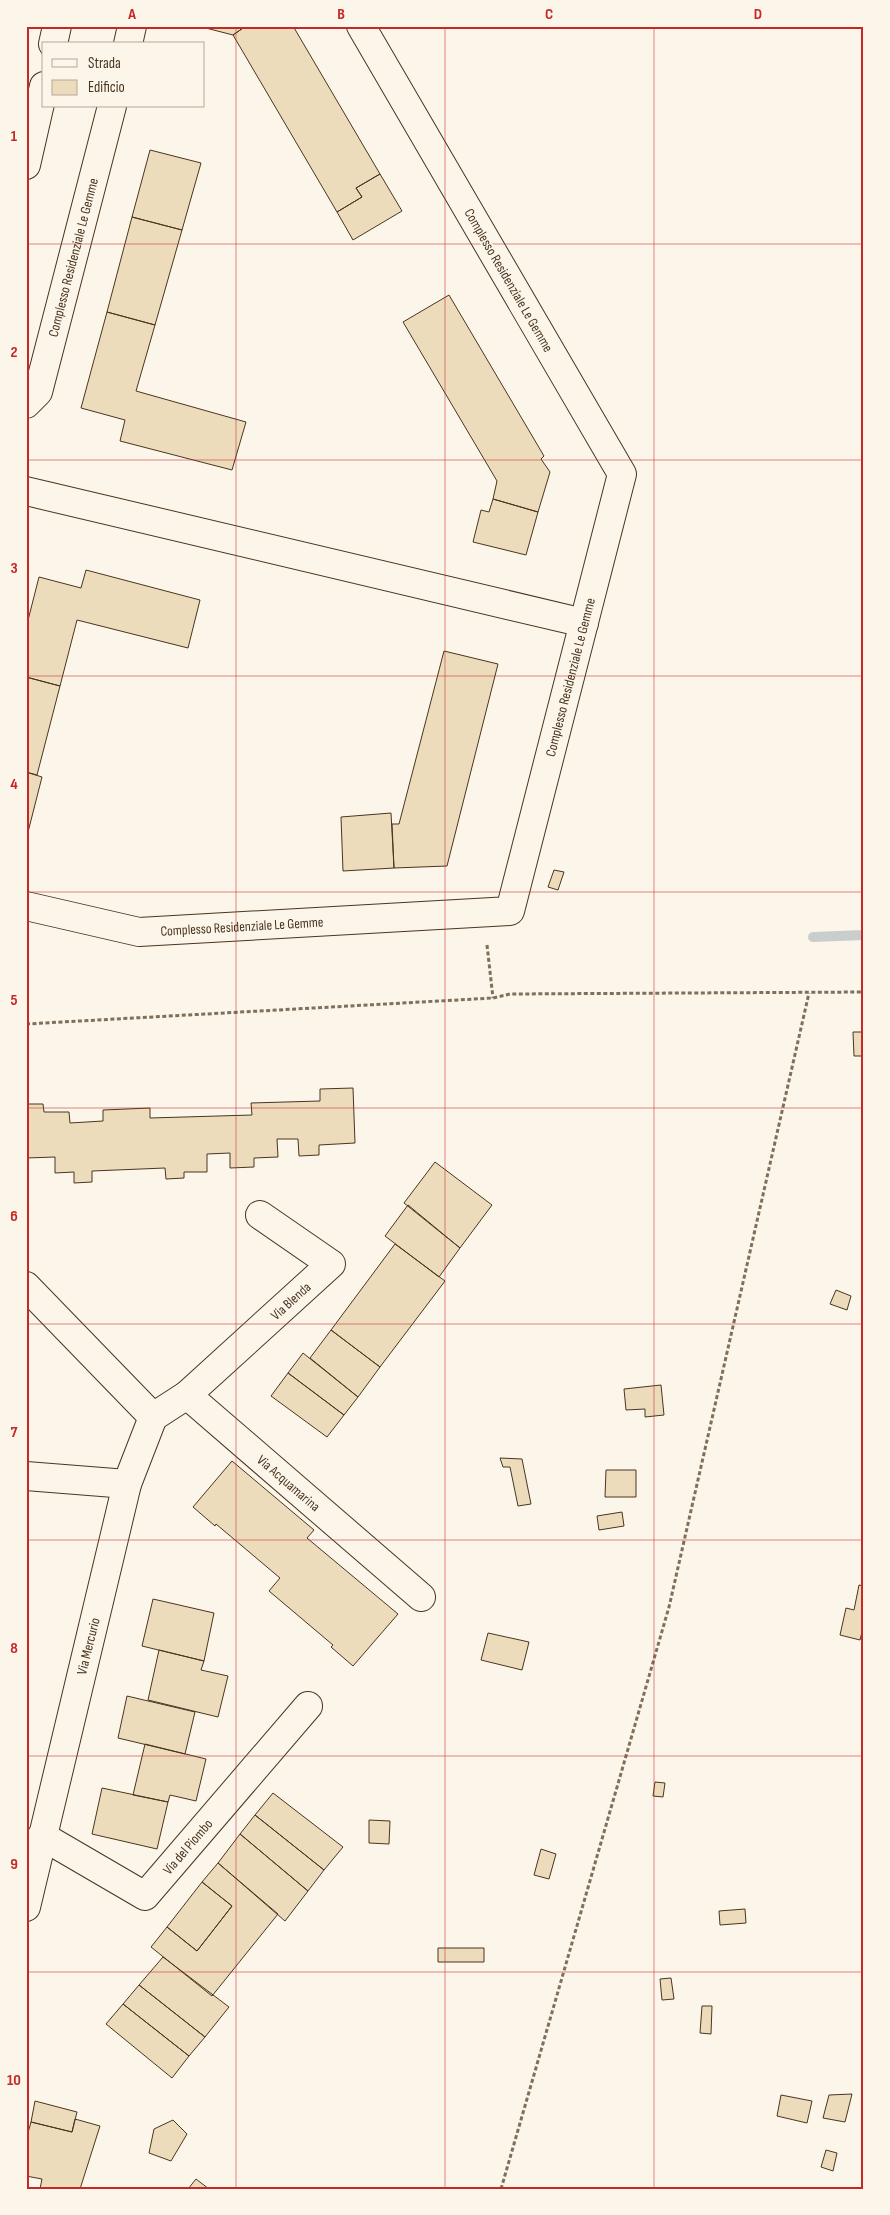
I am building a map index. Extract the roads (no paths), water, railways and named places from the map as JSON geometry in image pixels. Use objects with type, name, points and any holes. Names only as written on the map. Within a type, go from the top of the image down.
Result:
[{"type":"street","points":[[53,42],[57,26]]},
{"type":"street","points":[[128,42],[132,26]]},
{"type":"street","name":"Complesso Residenziale Le Gemme","points":[[26,906],[138,932],[510,912],[622,474],[361,26]]},
{"type":"street","points":[[26,164],[42,95]]},
{"type":"street","name":"Complesso Residenziale Le Gemme","points":[[26,404],[38,392],[111,108]]},
{"type":"street","points":[[26,491],[584,623]]},
{"type":"street","name":"Via Blenda","points":[[187,1395],[331,1264],[260,1215]]},
{"type":"street","points":[[26,1286],[153,1417]]},
{"type":"street","points":[[26,1476],[127,1484],[153,1417],[187,1395]]},
{"type":"street","name":"Via Acquamarina","points":[[187,1395],[421,1597]]},
{"type":"street","name":"Via Mercurio","points":[[26,1907],[34,1845],[127,1484]]},
{"type":"street","name":"Via del Piombo","points":[[34,1845],[145,1896],[308,1706]]},
{"type":"waterway","points":[[813,937],[864,935]]}]
